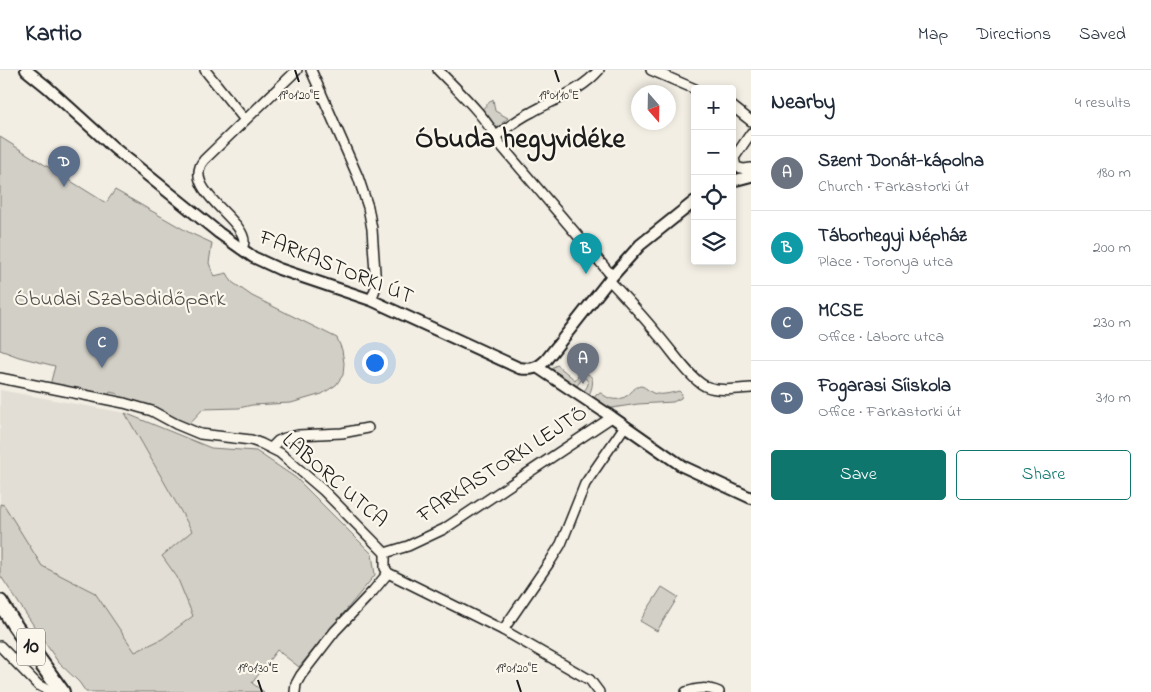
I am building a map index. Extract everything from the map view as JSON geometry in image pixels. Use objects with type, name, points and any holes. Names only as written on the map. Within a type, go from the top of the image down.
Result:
[{"type":"main road","name":"10","points":[[0,602],[62,692]]},
{"type":"street","name":"FARKASTORKI ÚT","points":[[26,70],[114,148],[212,228],[264,263],[371,300],[519,368],[527,370],[537,367],[682,466],[751,498]]},
{"type":"street","points":[[205,70],[245,120]]},
{"type":"street","points":[[241,249],[244,244],[243,236],[207,194],[200,180],[199,168],[204,160],[297,70]]},
{"type":"street","points":[[311,70],[358,177],[368,207],[372,229],[376,287],[371,300]]},
{"type":"street","points":[[438,70],[477,111],[499,143],[694,378],[707,387],[717,389],[751,388]]},
{"type":"street","points":[[496,136],[532,112],[573,92],[585,84],[599,70]]},
{"type":"street","points":[[651,70],[691,87]]},
{"type":"street","points":[[736,109],[751,121]]},
{"type":"street","points":[[751,133],[734,158],[736,167],[751,168]]},
{"type":"street","points":[[736,180],[751,176]]},
{"type":"street","points":[[537,367],[546,360],[611,278],[640,245],[691,204]]},
{"type":"street","name":"LABORC UTCA","points":[[0,378],[124,403],[152,411],[200,434],[255,441],[271,448],[324,491],[385,553],[385,568],[388,573]]},
{"type":"street","name":"FARKASTORKI LEJTŐ","points":[[385,553],[408,546],[444,529],[612,417]]},
{"type":"street","points":[[503,630],[561,544],[585,484],[625,426]]},
{"type":"street","points":[[271,448],[278,441],[298,435],[342,433],[368,428]]},
{"type":"street","points":[[295,692],[296,684],[301,675],[335,631],[388,573],[503,630],[590,680],[599,692]]},
{"type":"street","points":[[0,646],[38,685],[56,692]]},
{"type":"street","points":[[590,680],[595,692]]},
{"type":"street","points":[[686,692],[703,688],[719,692]]},
{"type":"shaded area","points":[[0,390],[125,413],[192,532],[162,556],[177,577],[193,616],[162,639],[135,652],[95,593],[42,566],[4,506],[0,504]]},
{"type":"green space","points":[[493,99],[495,111],[508,118],[502,123],[504,127],[500,130],[480,111]]},
{"type":"green space","name":"Óbudai Szabadidőpark","points":[[0,137],[106,203],[115,190],[190,233],[212,243],[209,263],[214,276],[227,273],[232,282],[252,296],[337,338],[342,350],[344,363],[343,375],[336,385],[322,394],[291,403],[203,409],[187,426],[117,398],[118,394],[110,392],[109,396],[50,385],[55,366],[0,350]]},
{"type":"green space","points":[[557,365],[575,380],[584,373],[588,374],[592,378],[589,395],[583,392],[588,383],[585,378],[574,387],[553,370],[553,367]]},
{"type":"green space","points":[[641,386],[656,394],[679,391],[682,394],[681,398],[673,402],[612,408],[603,405],[594,398],[596,394],[601,393],[610,399],[621,399],[635,388]]},
{"type":"green space","points":[[125,413],[211,448],[256,451],[296,478],[372,554],[375,575],[299,667],[277,650],[252,683],[264,692],[86,692],[79,682],[58,662],[0,575],[0,504],[4,505],[42,566],[95,593],[135,652],[162,639],[193,616],[177,577],[162,556],[192,531]]},
{"type":"green space","points":[[662,587],[678,597],[657,631],[640,621]]},
{"type":"place","name":"Fogarasi Síiskola","points":[[64,187]]},
{"type":"place","name":"Táborhegyi Népház","points":[[586,274]]},
{"type":"place","name":"MCSE","points":[[102,368]]},
{"type":"place","name":"Szent Donát-kápolna","points":[[583,384]]},
{"type":"district","name":"Óbuda hegyvidéke","points":[[520,140]]}]
